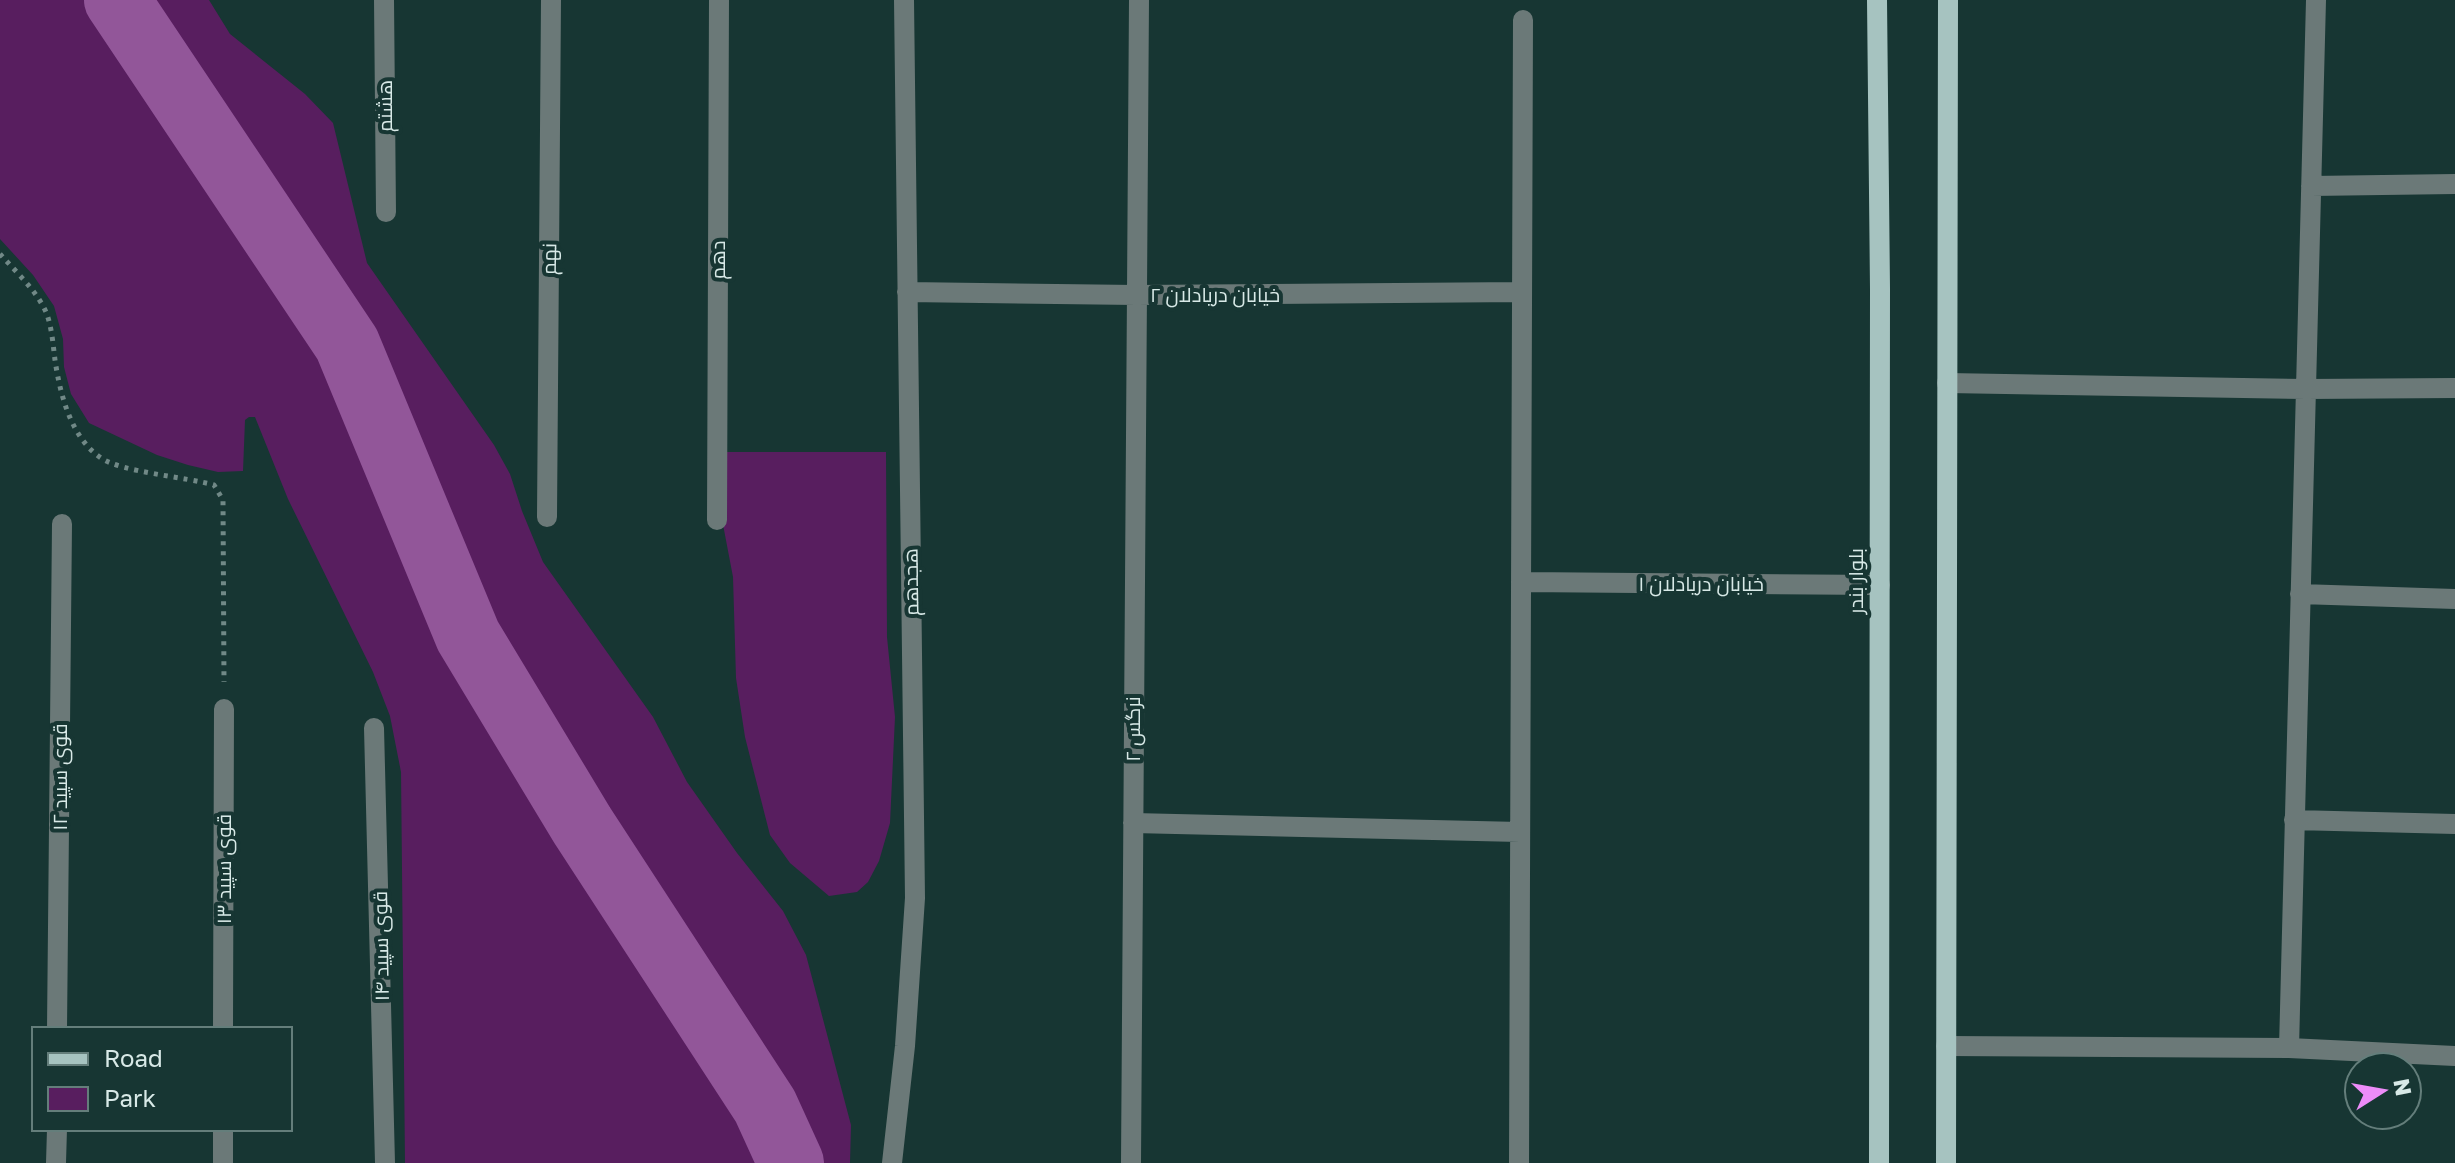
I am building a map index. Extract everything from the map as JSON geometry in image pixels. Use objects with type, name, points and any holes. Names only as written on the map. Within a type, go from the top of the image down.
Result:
[{"type":"main road","name":"بلوار بندر","points":[[1877,0],[1879,1163]]},
{"type":"main road","points":[[1946,1163],[1948,0]]},
{"type":"street","name":"هشتم","points":[[384,0],[386,212]]},
{"type":"street","name":"نهم","points":[[547,517],[551,0]]},
{"type":"street","name":"دهم","points":[[717,520],[719,0]]},
{"type":"street","name":"هجدهم","points":[[892,1163],[905,1046],[915,898],[904,0]]},
{"type":"street","name":"نرگس ۲","points":[[1131,1163],[1139,0]]},
{"type":"street","points":[[2289,1048],[2316,0]]},
{"type":"street","points":[[1519,1163],[1523,20]]},
{"type":"street","points":[[2311,186],[2455,184]]},
{"type":"street","name":"خیابان دریادلان ۲","points":[[907,292],[1136,295],[1522,292]]},
{"type":"street","points":[[1947,383],[2306,389],[2455,388]]},
{"type":"street","name":"قوی سپید ۱۲","points":[[57,1027],[62,524]]},
{"type":"street","name":"خیابان دریادلان ۱","points":[[1521,582],[1880,585]]},
{"type":"street","points":[[2300,594],[2455,599]]},
{"type":"street","name":"قوی سپید ۱۳","points":[[223,1027],[224,709]]},
{"type":"street","name":"قوی سپید ۱۴","points":[[374,728],[385,1163]]},
{"type":"street","points":[[2294,820],[2455,824]]},
{"type":"street","points":[[1133,823],[1520,832]]},
{"type":"street","points":[[1946,1046],[2289,1048],[2455,1056]]},
{"type":"street","points":[[56,1163],[57,1131]]},
{"type":"street","points":[[223,1131],[223,1163]]},
{"type":"path","points":[[0,254],[30,287],[46,312],[61,393],[82,439],[100,458],[115,465],[214,485],[223,500],[224,709]]},
{"type":"green space","points":[[0,0],[209,0],[230,34],[305,94],[333,123],[367,263],[494,445],[510,474],[543,562],[653,717],[687,782],[783,911],[806,955],[851,1125],[850,1163],[405,1163],[401,772],[390,716],[373,672],[288,499],[255,417],[245,420],[243,471],[218,472],[157,455],[89,423],[71,394],[64,367],[63,339],[54,306],[33,275],[0,239]]},
{"type":"green space","points":[[724,452],[886,452],[887,637],[895,717],[890,823],[879,861],[868,882],[857,892],[829,896],[790,863],[770,835],[745,737],[736,678],[733,577],[721,514]]},
{"type":"waterway","points":[[117,0],[347,344],[468,636],[582,825],[765,1106],[791,1163]]}]
